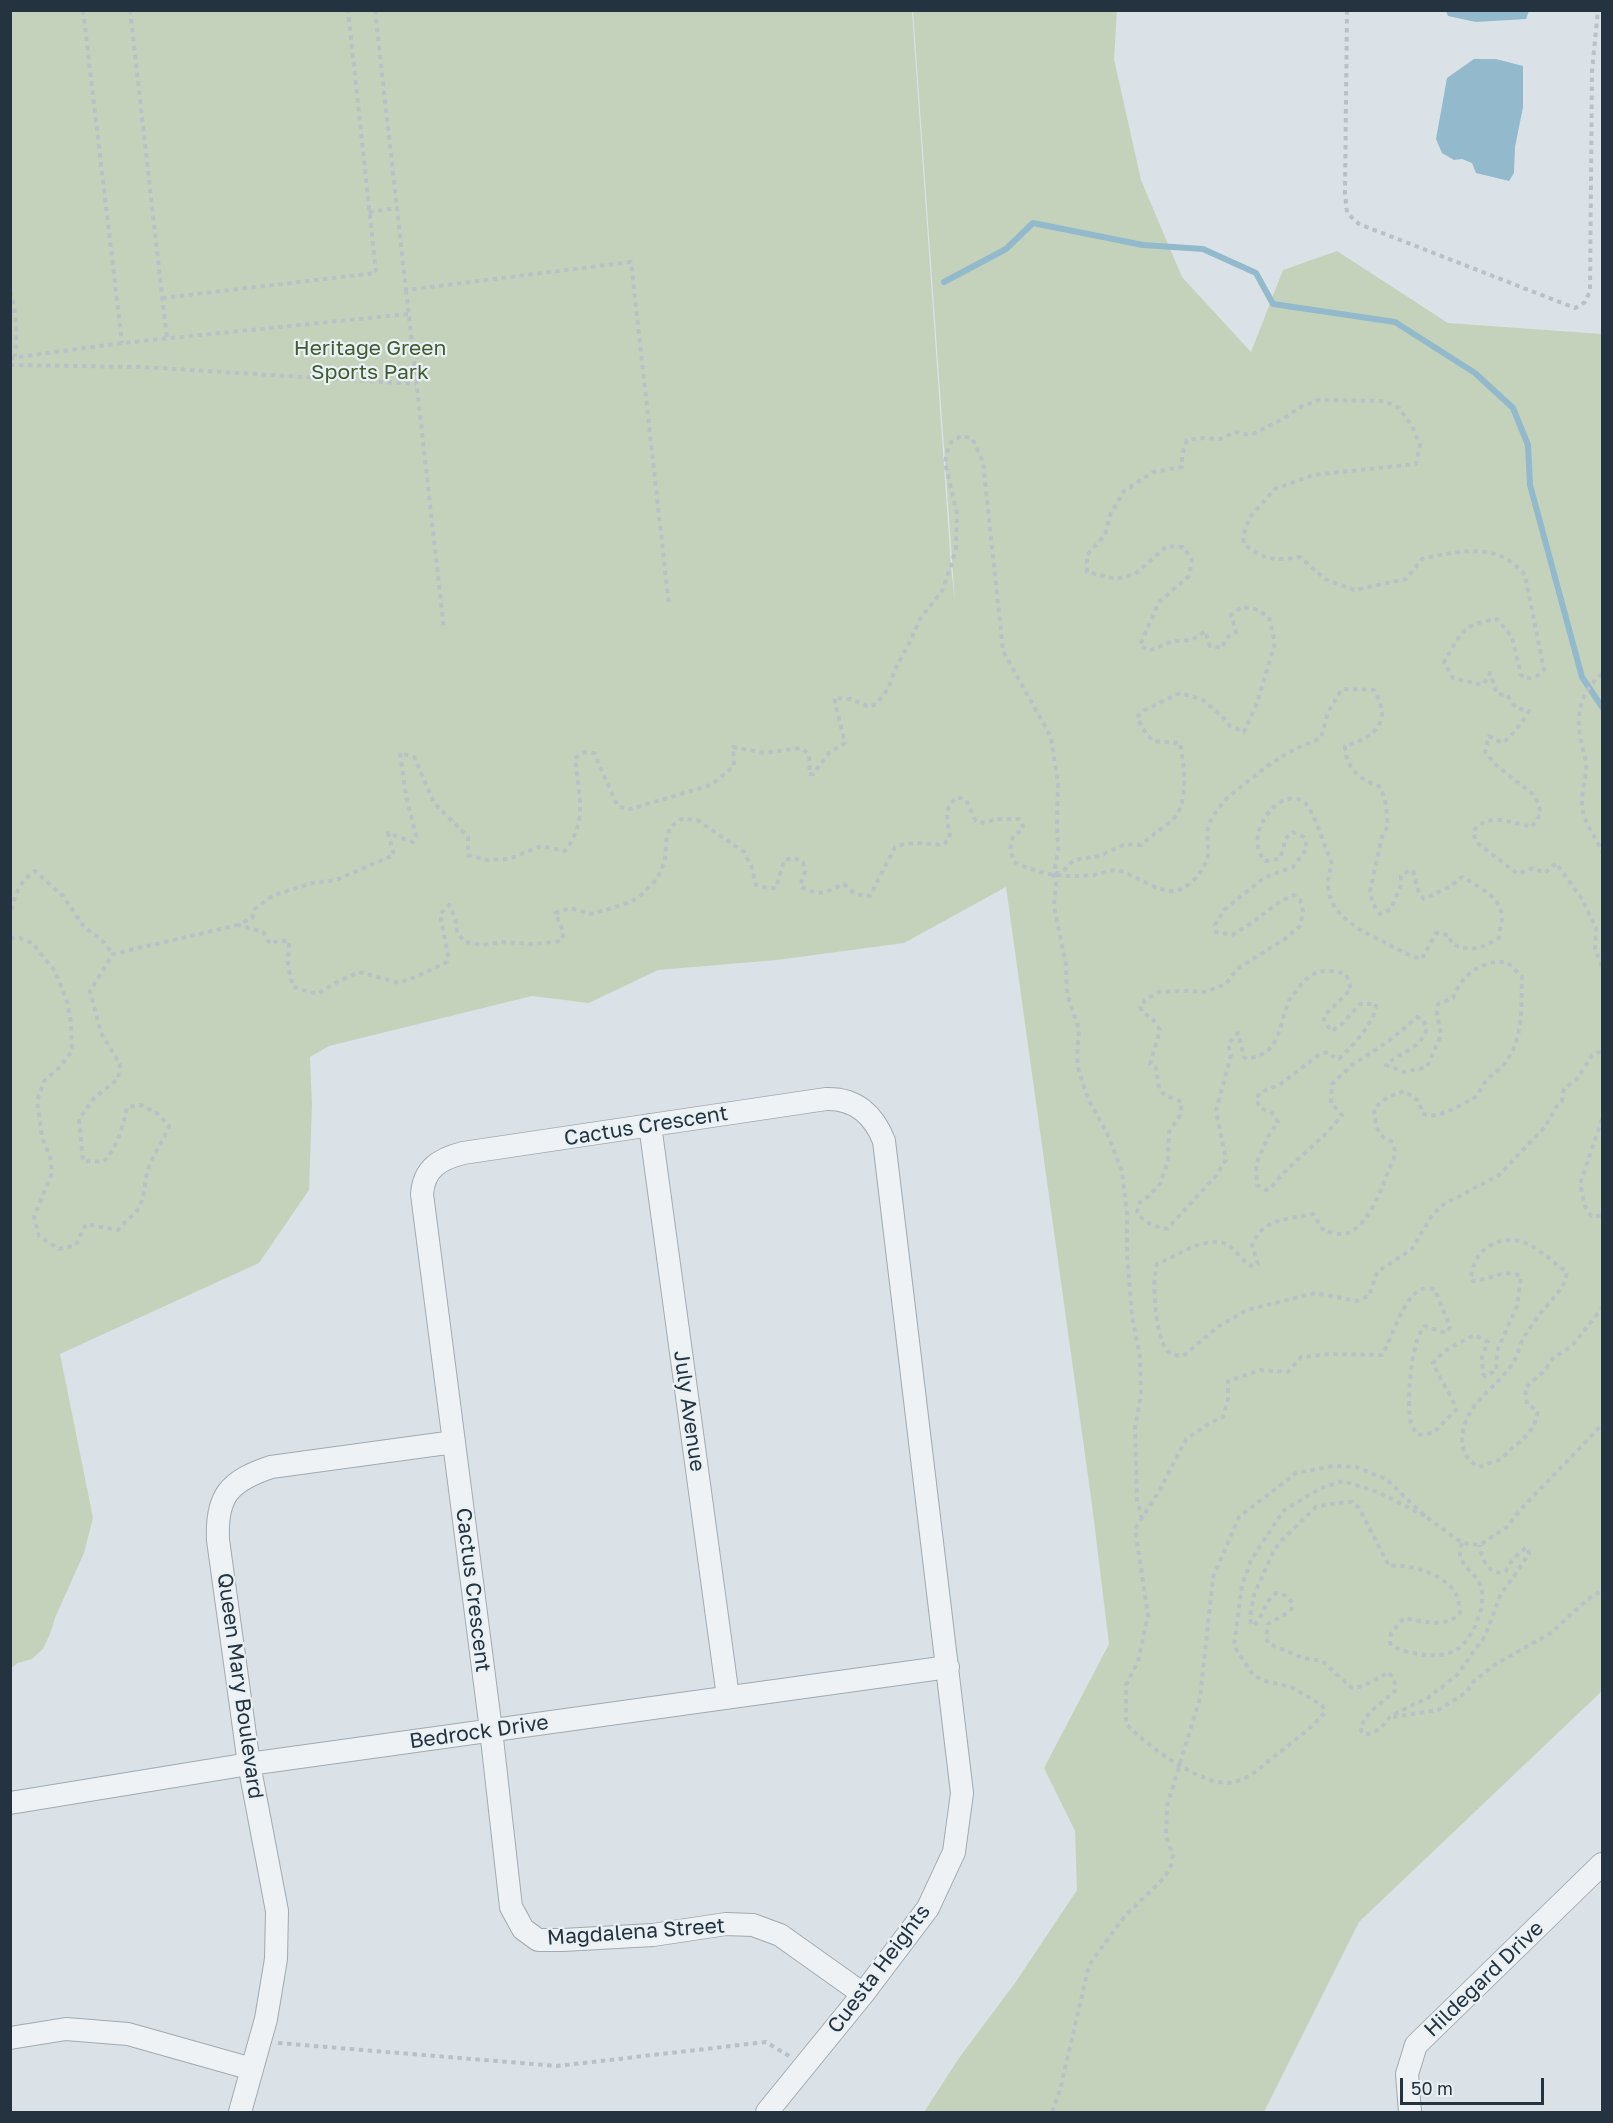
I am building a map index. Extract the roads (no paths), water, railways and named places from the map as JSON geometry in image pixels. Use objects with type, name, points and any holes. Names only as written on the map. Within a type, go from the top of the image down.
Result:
[{"type":"street","name":"Cactus Crescent","points":[[491,1731],[422,1194],[427,1173],[442,1160],[463,1153],[835,1098],[860,1107],[876,1123],[887,1152],[915,1405],[948,1667]]},
{"type":"street","name":"July Avenue","points":[[651,1125],[728,1697]]},
{"type":"street","name":"Queen Mary Boulevard","points":[[240,2112],[266,2019],[276,1959],[277,1911],[249,1764],[218,1540],[219,1507],[226,1494],[238,1482],[252,1473],[271,1467],[454,1442]]},
{"type":"street","name":"Bedrock Drive","points":[[10,1803],[249,1764],[948,1667]]},
{"type":"street","name":"Cuesta Heights","points":[[767,2112],[863,1994],[928,1908],[954,1851],[962,1793],[948,1667]]},
{"type":"street","name":"Magdalena Street","points":[[491,1731],[511,1907],[523,1929],[538,1940],[563,1941],[653,1935],[726,1924],[753,1925],[780,1935],[863,1994]]},
{"type":"street","name":"Hildegard Drive","points":[[1410,2112],[1407,2074],[1416,2045],[1602,1864]]},
{"type":"street","points":[[10,2038],[66,2029],[128,2034],[252,2069]]},
{"type":"water","points":[[1446,11],[1529,11],[1526,19],[1476,22],[1448,16]]},
{"type":"water","points":[[1474,59],[1496,59],[1523,66],[1523,107],[1515,147],[1514,173],[1509,181],[1476,173],[1472,163],[1462,159],[1454,160],[1442,153],[1436,139],[1447,78]]},
{"type":"waterway","points":[[944,282],[1006,249],[1033,223],[1143,245],[1203,249],[1256,273],[1273,304],[1395,322],[1475,373],[1513,408],[1528,445],[1530,485],[1582,677],[1602,707]]},
{"type":"park label","name":"Heritage Green Sports Park","points":[[370,360]]}]
